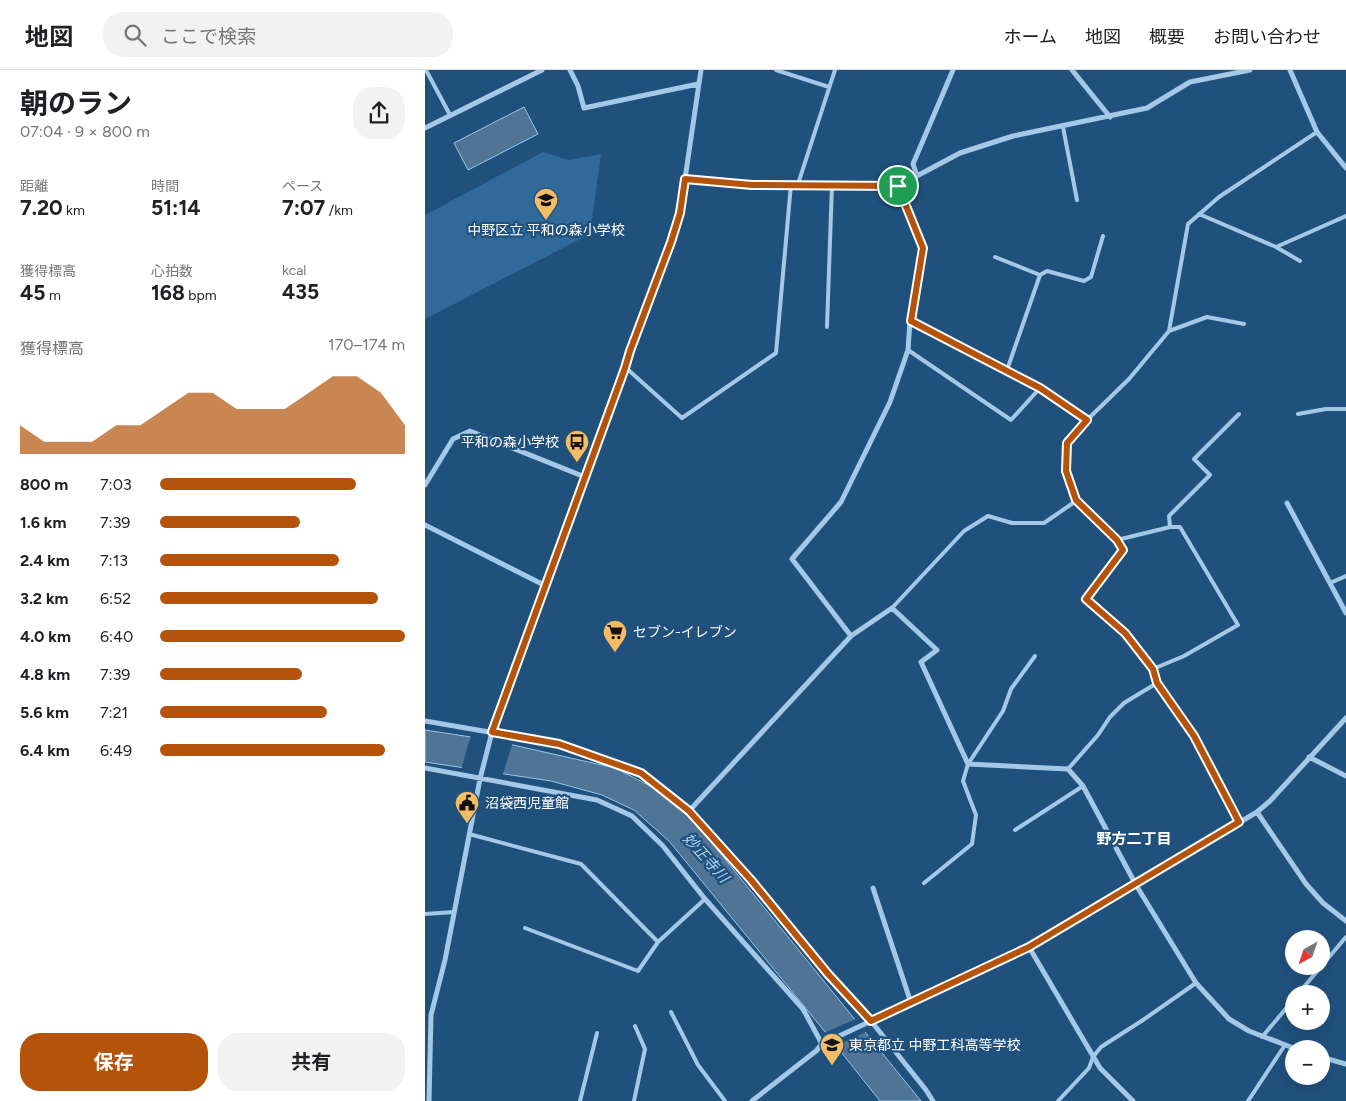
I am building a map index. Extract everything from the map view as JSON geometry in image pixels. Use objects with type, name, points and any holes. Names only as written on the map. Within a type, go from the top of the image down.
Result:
[{"type":"street","points":[[425,128],[542,70]]},
{"type":"street","points":[[570,70],[578,86],[584,108],[698,84]]},
{"type":"street","points":[[429,1101],[427,1068],[431,1015],[445,960],[480,779],[492,732],[671,242],[680,213],[701,70]]},
{"type":"street","points":[[917,176],[913,164],[953,70]]},
{"type":"street","points":[[1072,70],[1110,117]]},
{"type":"street","points":[[685,179],[752,185],[898,186],[960,153],[1013,136],[1147,108],[1190,82],[1250,70]]},
{"type":"street","points":[[1290,70],[1317,132],[1346,168]]},
{"type":"street","points":[[851,636],[792,559],[841,502],[890,402],[908,350],[923,248],[898,186]]},
{"type":"street","points":[[425,484],[453,439],[470,431],[585,477]]},
{"type":"street","points":[[1287,503],[1346,613]]},
{"type":"street","points":[[425,525],[546,586]]},
{"type":"street","points":[[689,811],[851,636],[892,608],[937,650],[921,662],[968,764],[1068,769],[1083,786],[1136,885],[1196,983],[1229,1019],[1249,1031],[1285,1045]]},
{"type":"street","points":[[752,1101],[816,1051],[822,1044],[1029,947],[1257,812],[1270,801],[1346,718]]},
{"type":"street","points":[[425,722],[559,744],[641,773],[689,811],[751,880],[828,974],[871,1021],[933,1101]]},
{"type":"street","points":[[1309,757],[1346,776]]},
{"type":"street","points":[[425,768],[597,800],[632,816],[663,846],[705,899],[803,1009],[822,1044]]},
{"type":"street","points":[[1257,812],[1305,884],[1323,904],[1346,921]]},
{"type":"street","points":[[873,888],[911,1003]]},
{"type":"street","points":[[1029,947],[1100,1068],[1133,1101]]},
{"type":"street","points":[[1330,1060],[1346,1064]]},
{"type":"lane","points":[[426,70],[450,115]]},
{"type":"lane","points":[[775,70],[829,87]]},
{"type":"lane","points":[[798,184],[835,70]]},
{"type":"lane","points":[[1063,126],[1077,200]]},
{"type":"lane","points":[[1239,822],[1194,736],[1157,683],[1153,669],[1125,633],[1086,599],[1123,550],[1117,540],[1076,500],[1066,471],[1067,443],[1087,420],[1129,379],[1169,331],[1188,224],[1219,197],[1317,132]]},
{"type":"lane","points":[[625,368],[682,418],[776,353],[791,184]]},
{"type":"lane","points":[[827,327],[832,185]]},
{"type":"lane","points":[[1199,214],[1276,248],[1300,261]]},
{"type":"lane","points":[[1276,248],[1346,216]]},
{"type":"lane","points":[[995,257],[1040,275],[1047,272],[1084,281],[1091,277],[1103,236]]},
{"type":"lane","points":[[1007,370],[1040,275]]},
{"type":"lane","points":[[1169,331],[1207,317],[1244,324]]},
{"type":"lane","points":[[911,321],[1040,388],[1087,420]]},
{"type":"lane","points":[[908,350],[1011,420],[1040,388]]},
{"type":"lane","points":[[1297,414],[1326,409],[1346,409]]},
{"type":"lane","points":[[1170,527],[1169,516],[1210,475],[1194,459],[1239,414]]},
{"type":"lane","points":[[892,608],[964,531],[988,516],[1012,523],[1044,523],[1076,500]]},
{"type":"lane","points":[[1117,540],[1170,527],[1180,528],[1238,625],[1184,656],[1153,669]]},
{"type":"lane","points":[[1330,584],[1346,576]]},
{"type":"lane","points":[[924,882],[972,844],[976,815],[963,781],[968,764],[1003,711],[1011,689],[1035,656]]},
{"type":"lane","points":[[1068,769],[1098,735],[1110,717],[1124,703],[1157,683]]},
{"type":"lane","points":[[1015,830],[1083,786]]},
{"type":"lane","points":[[469,834],[581,864],[658,942]]},
{"type":"lane","points":[[525,928],[638,971],[658,942],[705,899]]},
{"type":"lane","points":[[425,914],[454,912]]},
{"type":"lane","points":[[1306,985],[1346,937]]},
{"type":"lane","points":[[1058,1101],[1089,1068],[1093,1057],[1101,1047],[1196,983]]},
{"type":"lane","points":[[1262,1037],[1285,1010]]},
{"type":"lane","points":[[671,1012],[698,1065],[725,1101]]},
{"type":"lane","points":[[634,1101],[645,1049],[635,1026]]},
{"type":"lane","points":[[580,1101],[597,1033]]},
{"type":"lane","points":[[1248,1101],[1285,1045]]},
{"type":"shaded area","points":[[543,152],[568,160],[601,154],[590,234],[425,319],[425,215]]},
{"type":"water","points":[[524,107],[538,134],[468,170],[454,143]]},
{"type":"water","name":"妙正寺川","points":[[425,730],[491,740],[615,768],[654,788],[690,816],[921,1101],[880,1101],[669,841],[634,810],[602,795],[551,781],[425,762]]},
{"type":"pier","points":[[471,735],[513,742],[502,777],[461,770]]},
{"type":"pier","points":[[858,1018],[868,1031],[835,1046],[824,1033]]},
{"type":"place","name":"中野区立 平和の森小学校","points":[[546,221]]},
{"type":"place","name":"平和の森小学校","points":[[577,463]]},
{"type":"place","name":"セブン-イレブン","points":[[615,653]]},
{"type":"place","name":"沼袋西児童館","points":[[467,824]]},
{"type":"place","name":"東京都立 中野工科高等学校","points":[[832,1066]]},
{"type":"district","name":"野方二丁目","points":[[1134,839]]},
{"type":"route","points":[[685,179],[752,185],[898,186],[923,248],[911,321],[1040,388],[1087,420],[1067,443],[1066,471],[1076,500],[1117,540],[1123,550],[1086,599],[1125,633],[1153,669],[1157,683],[1194,736],[1239,822],[1029,947],[871,1021],[828,974],[751,880],[689,811],[641,773],[559,744],[492,732],[671,242],[680,213],[685,179]]}]
